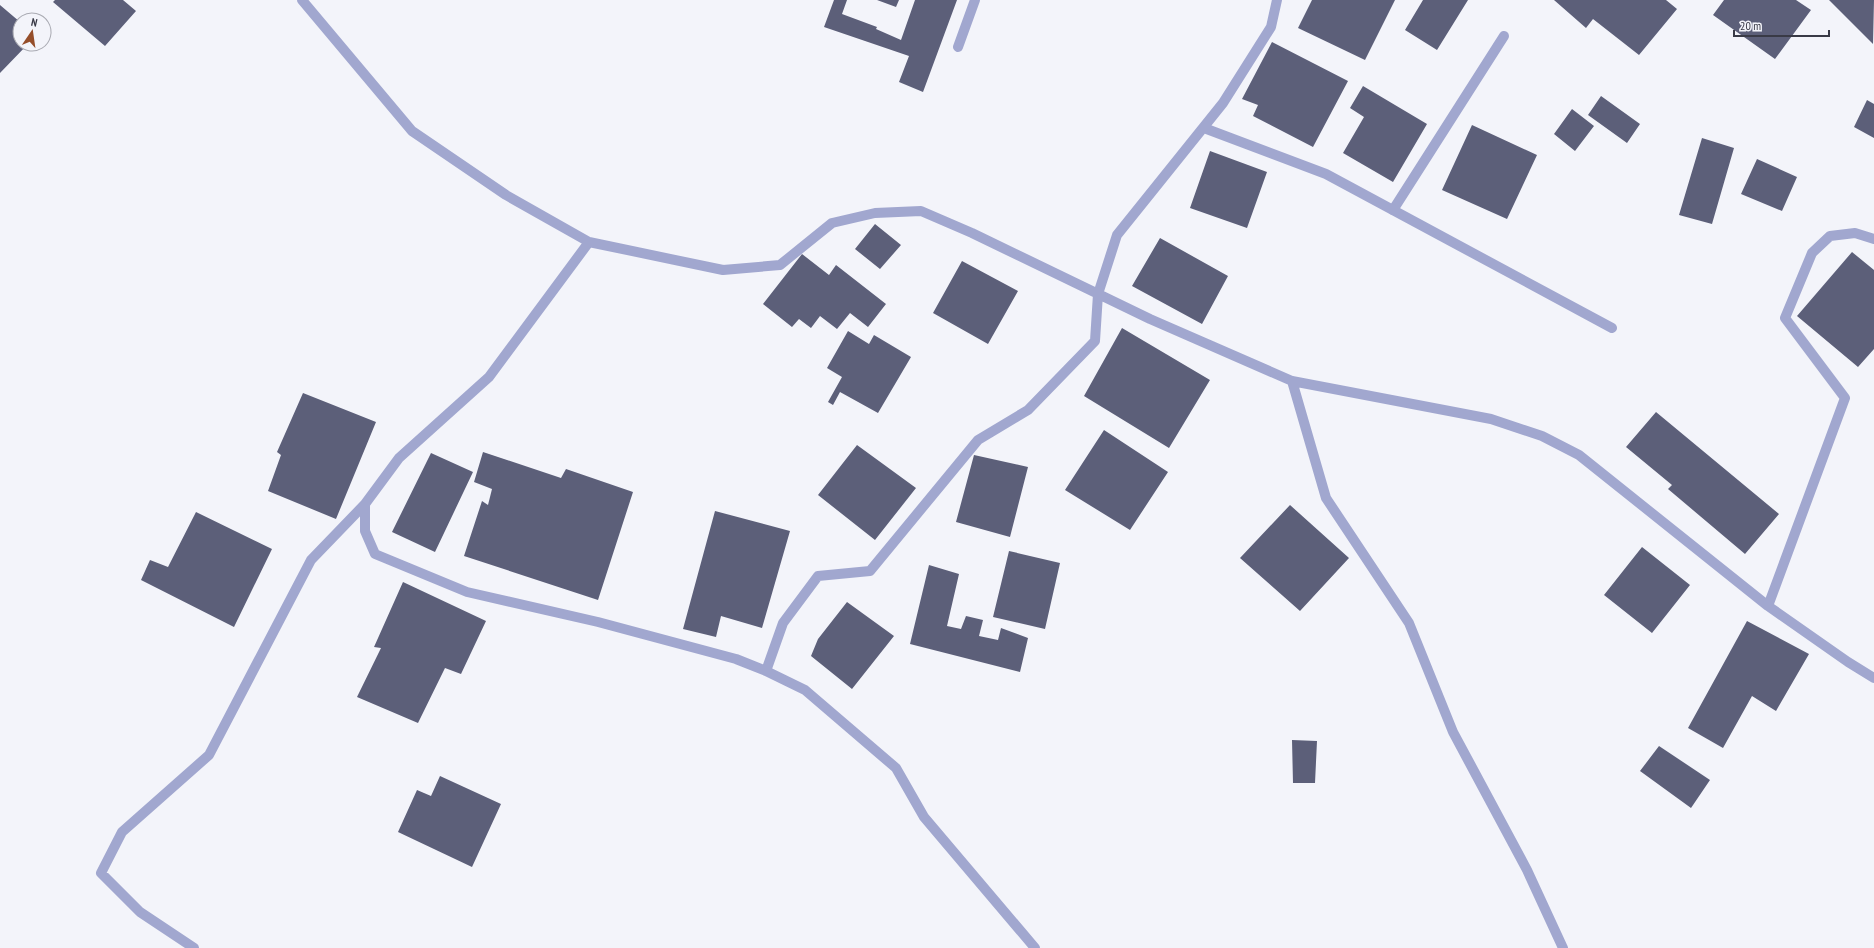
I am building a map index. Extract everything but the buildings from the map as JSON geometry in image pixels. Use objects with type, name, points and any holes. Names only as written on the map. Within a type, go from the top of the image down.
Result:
[{"type":"street","points":[[302,0],[412,131],[506,195],[589,242],[723,270],[780,265],[832,223],[875,214],[921,211],[972,233],[1150,319],[1292,381],[1491,419],[1542,436],[1579,455],[1768,606],[1848,662],[1874,678]]},
{"type":"street","points":[[958,47],[975,0]]},
{"type":"street","points":[[766,671],[783,623],[818,576],[870,571],[978,440],[1028,410],[1095,341],[1098,294],[1117,235],[1223,103],[1271,27],[1277,0]]},
{"type":"street","points":[[1394,210],[1504,36]]},
{"type":"street","points":[[1204,128],[1326,174],[1612,328]]},
{"type":"street","points":[[1768,606],[1845,398],[1785,318],[1812,253],[1830,236],[1855,233],[1874,239]]},
{"type":"street","points":[[194,948],[140,912],[101,873],[122,832],[209,755],[311,560],[365,504],[399,458],[489,377],[589,242]]},
{"type":"street","points":[[1292,381],[1326,498],[1409,623],[1453,732],[1527,870],[1563,948]]},
{"type":"street","points":[[365,504],[366,531],[375,554],[382,557],[467,592],[606,624],[736,659],[766,671],[805,690],[896,768],[924,817],[1035,948]]}]
